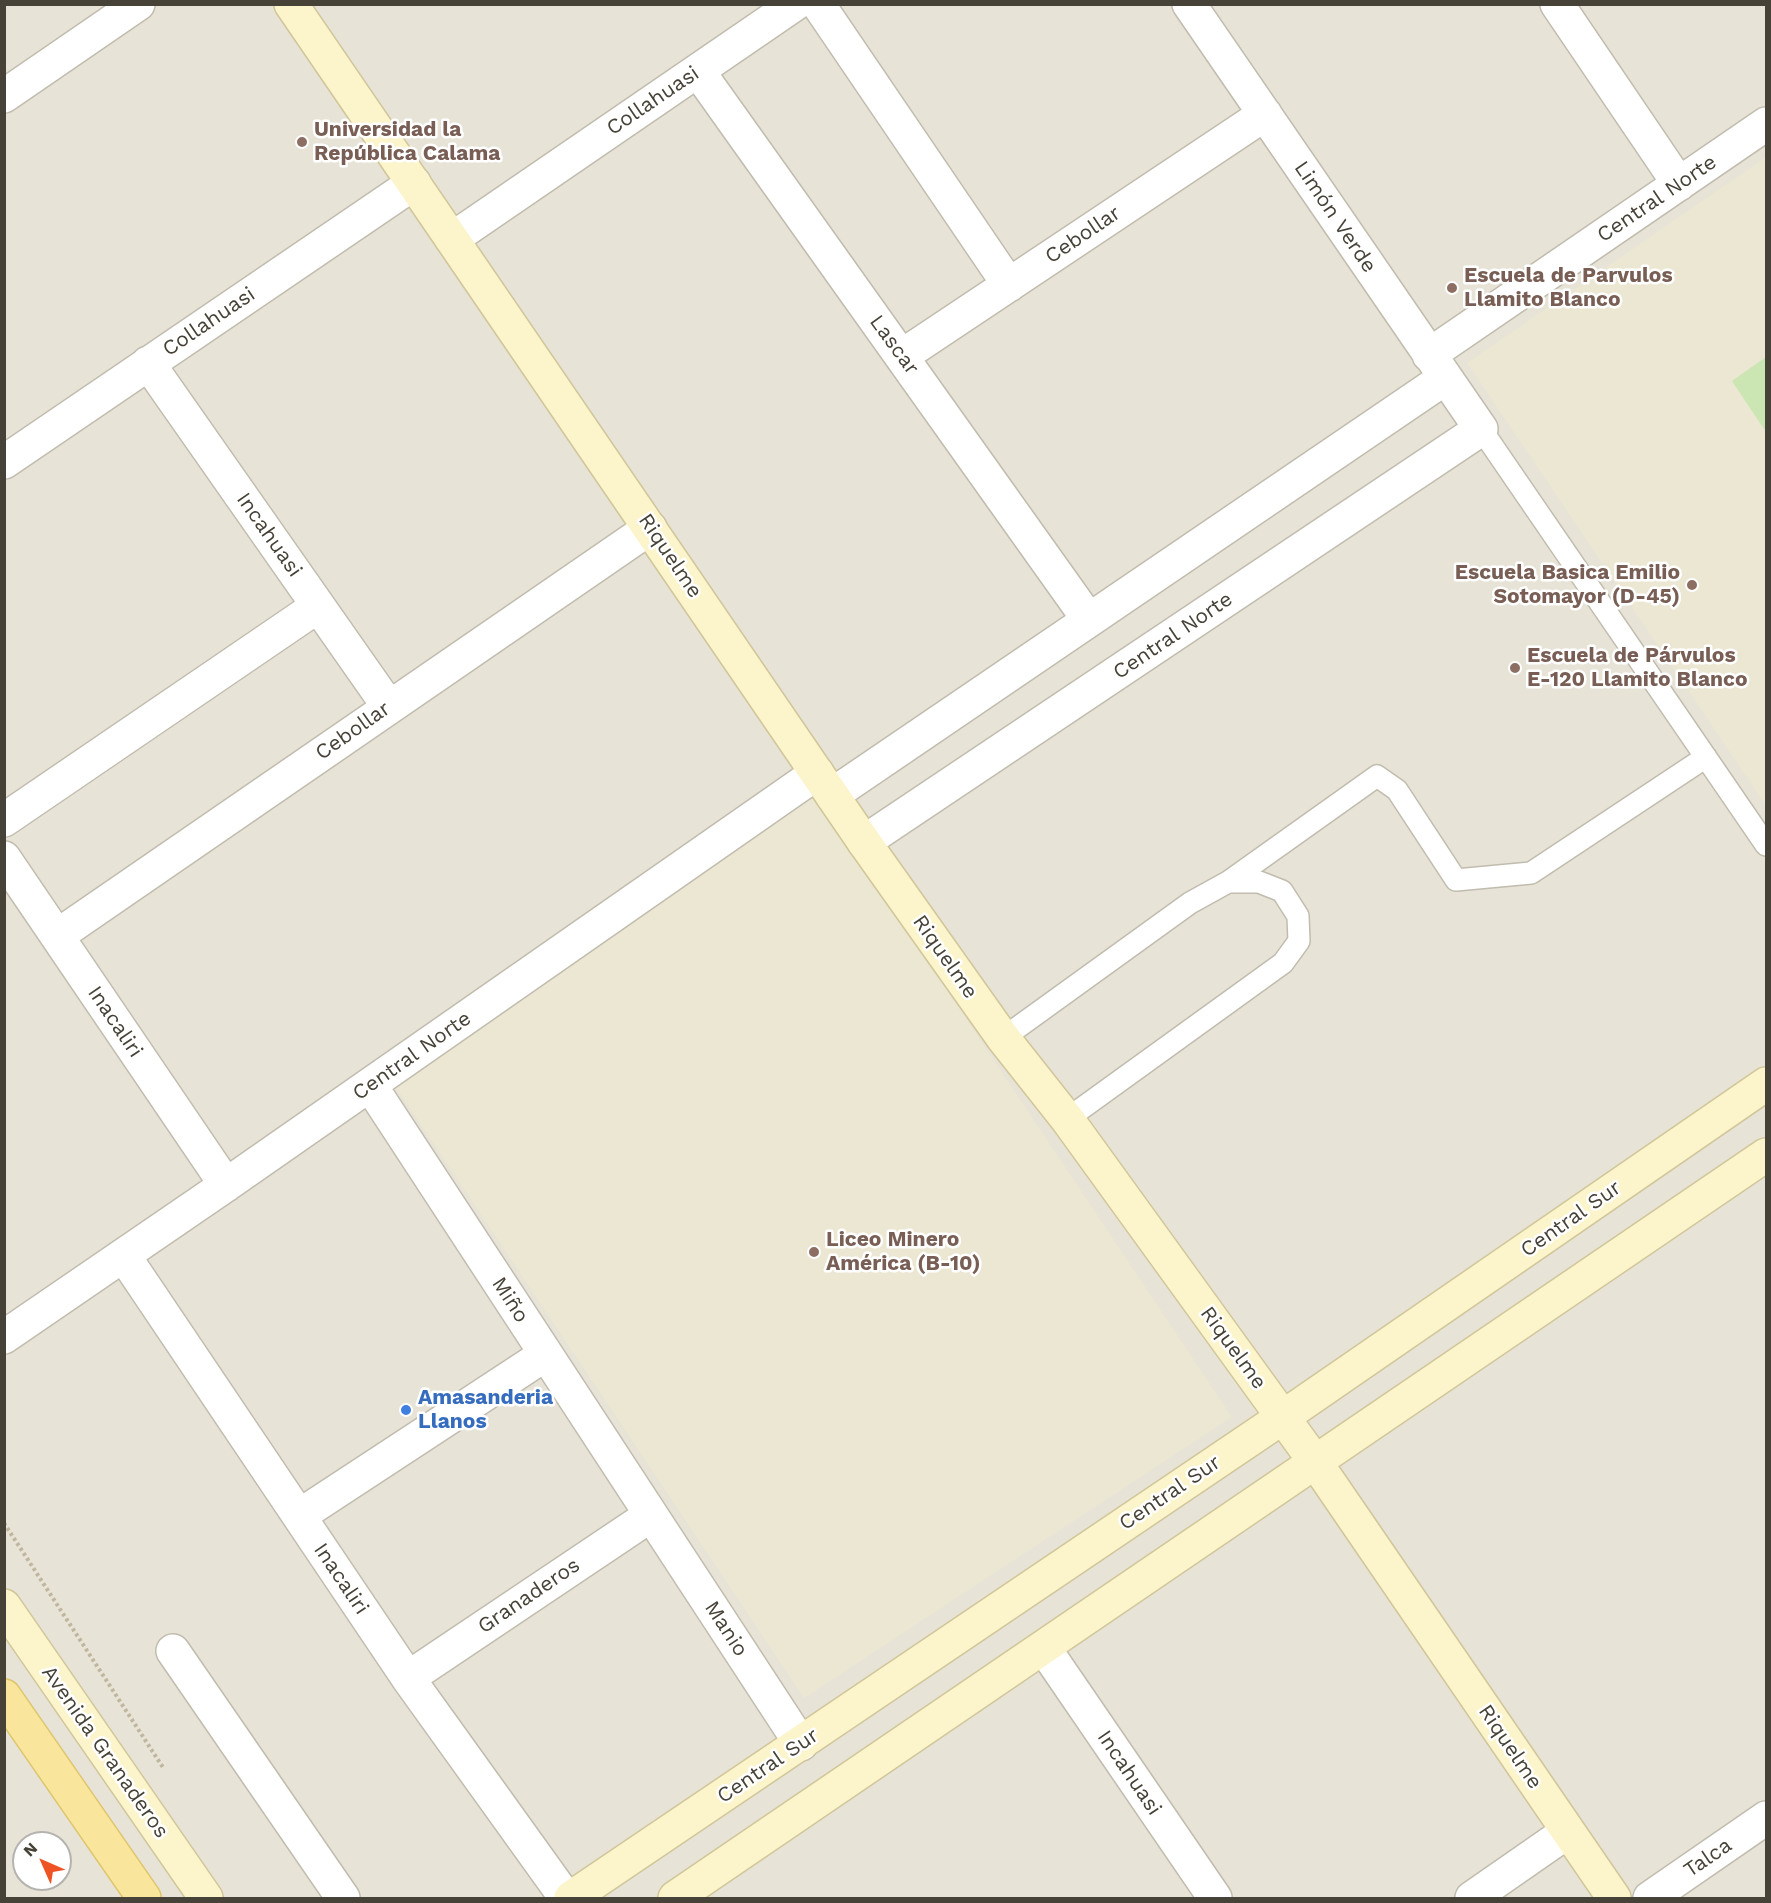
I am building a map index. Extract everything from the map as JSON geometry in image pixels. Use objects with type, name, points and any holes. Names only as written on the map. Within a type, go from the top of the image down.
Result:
[{"type":"main road","points":[[4,1696],[144,1899]]},
{"type":"street","points":[[4,96],[138,4]]},
{"type":"street","name":"Riquelme","points":[[291,4],[864,842],[1003,1038],[1067,1119],[1316,1463],[1614,1899]]},
{"type":"street","name":"Collahuasi","points":[[452,239],[795,4]]},
{"type":"street","points":[[818,4],[1009,285]]},
{"type":"street","points":[[1557,4],[1679,184]]},
{"type":"street","name":"Limón Verde","points":[[1197,7],[1264,114],[1481,429]]},
{"type":"street","name":"Lascar","points":[[698,71],[1089,620]]},
{"type":"street","name":"Cebollar","points":[[902,356],[1264,114]]},
{"type":"street","name":"Central Norte","points":[[4,1336],[124,1256],[370,1085],[824,784],[1089,620],[1437,366],[1679,184],[1767,124]]},
{"type":"street","name":"Collahuasi","points":[[4,462],[414,183]]},
{"type":"street","name":"Incahuasi","points":[[148,363],[388,707]]},
{"type":"street","name":"Central Norte","points":[[864,842],[1481,429]]},
{"type":"street","name":"Cebollar","points":[[57,936],[650,528]]},
{"type":"street","points":[[4,820],[318,606]]},
{"type":"street","name":"Inacaliri","points":[[4,858],[226,1185]]},
{"type":"street","name":"Central Sur","points":[[571,1899],[1283,1417],[1767,1084]]},
{"type":"street","name":"Miño","points":[[370,1085],[651,1515]]},
{"type":"street","points":[[675,1899],[1767,1155]]},
{"type":"street","name":"Inacaliri","points":[[124,1256],[408,1678],[566,1899]]},
{"type":"street","points":[[299,1516],[546,1354]]},
{"type":"street","name":"Granaderos","points":[[408,1678],[651,1515]]},
{"type":"street","name":"Manio","points":[[651,1515],[801,1744]]},
{"type":"street","name":"Avenida Granaderos","points":[[4,1606],[206,1899]]},
{"type":"street","name":"Incahuasi","points":[[1044,1648],[1215,1899]]},
{"type":"street","points":[[173,1652],[343,1899]]},
{"type":"street","name":"Talca","points":[[1650,1899],[1767,1818]]},
{"type":"street","points":[[1472,1899],[1567,1832]]},
{"type":"lane","points":[[1481,429],[1767,845]]},
{"type":"lane","points":[[1003,1038],[1190,903],[1228,882],[1377,776],[1397,790],[1456,880],[1531,873],[1706,757]]},
{"type":"lane","points":[[1067,1119],[1283,963],[1299,941],[1298,916],[1282,891],[1259,882],[1228,882]]},
{"type":"path","points":[[4,1523],[166,1773]]},
{"type":"shaded area","points":[[5,5],[1766,5],[1766,1898],[5,1898]]},
{"type":"shaded area","name":"Escuela Basica Emilio Sotomayor (D-45)","points":[[1766,157],[1766,806],[1467,363]]},
{"type":"shaded area","name":"Liceo Minero América (B-10)","points":[[815,792],[1232,1417],[804,1698],[395,1086]]},
{"type":"green space","points":[[1766,357],[1766,432],[1732,381]]},
{"type":"place","name":"Universidad la República Calama","points":[[302,142]]},
{"type":"place","name":"Escuela de Parvulos Llamito Blanco","points":[[1452,288]]},
{"type":"place","name":"Escuela Basica Emilio Sotomayor (D-45)","points":[[1692,585]]},
{"type":"place","name":"Escuela de Párvulos E-120 Llamito Blanco","points":[[1515,668]]},
{"type":"place","name":"Liceo Minero América (B-10)","points":[[814,1252]]},
{"type":"place","name":"Amasanderia Llanos","points":[[406,1410]]}]
